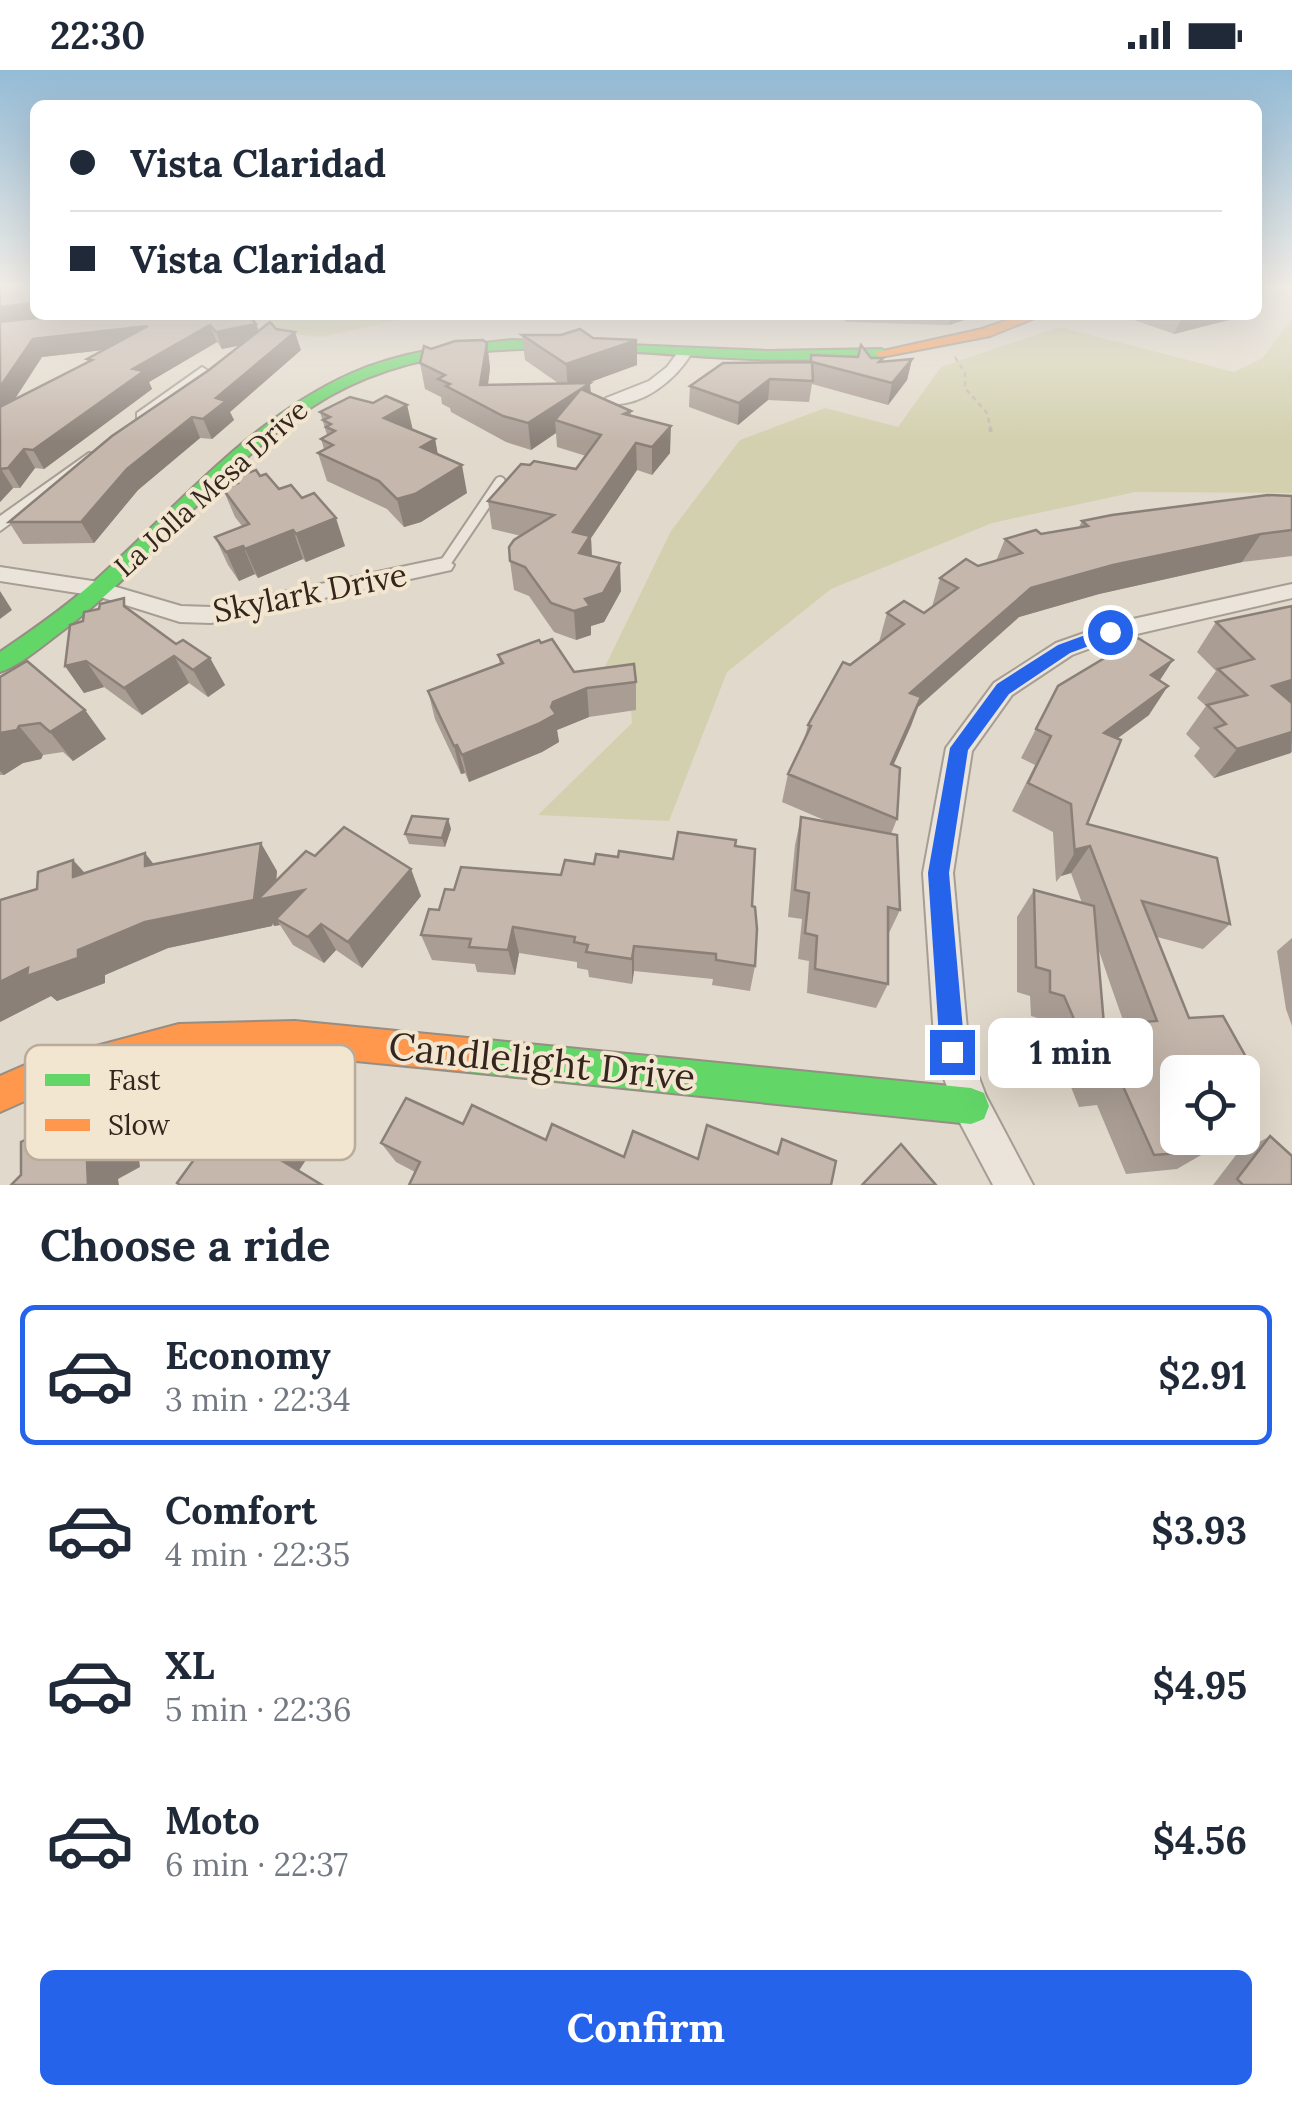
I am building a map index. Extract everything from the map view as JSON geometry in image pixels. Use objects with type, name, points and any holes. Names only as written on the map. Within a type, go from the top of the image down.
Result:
[{"type":"street","name":"La Jolla Mesa Drive","points":[[0,663],[99,590],[293,410],[353,376],[388,362],[471,345],[534,342],[820,358],[899,353],[966,338]]},
{"type":"street","points":[[612,401],[645,392],[676,370],[686,352]]},
{"type":"street","points":[[0,524],[202,372]]},
{"type":"street","name":"Skylark Drive","points":[[0,574],[99,590],[180,614],[211,616],[444,566]]},
{"type":"street","points":[[1014,1185],[970,1106],[952,1052],[938,873],[959,748],[1003,689],[1064,649],[1110,632],[1292,591]]},
{"type":"street","name":"Candlelight Drive","points":[[161,1045],[179,1040],[295,1038],[970,1106]]},
{"type":"street","name":"Candlelight Drive","points":[[0,1094],[25,1083]]},
{"type":"lane","points":[[444,566],[500,482]]},
{"type":"path","points":[[948,344],[965,373],[964,388],[987,413],[992,432]]},
{"type":"shaded area","points":[[1027,338],[1103,338],[1234,372],[1263,358],[1277,338],[1292,338],[1292,493],[1135,492],[992,523],[831,589],[727,672],[669,821],[538,815],[632,723],[630,693],[599,679],[671,531],[740,440],[825,408],[898,427],[941,367]]},
{"type":"building","points":[[0,338],[42,338],[33,339],[0,387]]},
{"type":"building","points":[[126,338],[187,338],[133,369],[144,371],[33,450],[24,449],[8,468],[0,469],[0,407],[92,360],[87,359]]},
{"type":"building","points":[[250,338],[288,338],[216,398],[226,401],[203,419],[192,417],[127,469],[81,522],[9,522],[112,436]]},
{"type":"building","points":[[527,338],[637,340],[566,364]]},
{"type":"building","points":[[455,341],[487,343],[480,385],[590,383],[528,423],[503,416],[446,386],[450,384],[438,379],[445,375],[420,363],[424,346],[431,349]]},
{"type":"building","points":[[861,345],[871,358],[883,358],[879,362],[912,359],[892,383],[812,362],[813,381],[770,379],[739,403],[690,386],[723,363],[811,362],[811,355],[858,357]]},
{"type":"building","points":[[581,389],[631,411],[624,414],[671,426],[652,447],[636,443],[573,532],[590,536],[579,553],[620,563],[603,593],[585,599],[590,606],[574,611],[551,603],[525,567],[510,561],[509,547],[514,540],[554,515],[488,501],[521,464],[534,461],[576,469],[601,435],[555,420]]},
{"type":"building","points":[[386,396],[407,405],[384,418],[435,439],[421,447],[462,465],[415,494],[397,499],[379,481],[318,453],[333,445],[321,439],[335,431],[326,427],[331,424],[323,420],[330,417],[320,412],[350,397],[373,403]]},
{"type":"building","points":[[256,470],[260,476],[266,474],[279,489],[291,485],[302,498],[314,493],[336,518],[296,534],[293,530],[245,549],[243,546],[226,552],[215,537],[249,524],[223,489],[238,483],[234,478]]},
{"type":"building","points":[[1268,495],[1292,496],[1292,530],[1113,565],[1031,588],[910,693],[921,697],[891,764],[900,768],[897,819],[788,774],[811,726],[808,725],[843,662],[850,665],[904,624],[887,613],[904,601],[924,613],[958,588],[940,578],[966,559],[978,566],[1022,553],[1005,539],[1036,530],[1041,534],[1088,526],[1082,521],[1112,515]]},
{"type":"building","points":[[124,598],[124,606],[176,644],[183,640],[210,658],[193,670],[174,656],[124,688],[86,661],[65,666],[70,625],[83,621],[84,612],[99,609],[100,604]]},
{"type":"building","points":[[1292,606],[1292,680],[1272,686],[1292,703],[1292,732],[1237,749],[1215,728],[1226,724],[1207,705],[1247,695],[1218,669],[1254,659],[1216,622]]},
{"type":"building","points":[[1138,638],[1173,660],[1151,675],[1168,686],[1104,733],[1121,740],[1087,824],[1217,858],[1230,924],[1142,901],[1189,1018],[1223,1016],[1245,1055],[1160,1055],[1160,1155],[1154,1155],[1122,1084],[1103,1086],[1064,996],[1050,992],[1050,971],[1036,967],[1034,890],[1094,906],[1104,1025],[1157,1021],[1090,846],[1077,849],[1075,855],[1071,804],[1028,783],[1051,736],[1036,729],[1058,686]]},
{"type":"building","points":[[552,639],[574,672],[634,664],[636,682],[587,688],[553,702],[551,707],[556,714],[462,755],[428,691],[503,663],[498,655]]},
{"type":"building","points":[[27,661],[85,710],[50,732],[40,723],[0,733],[0,677]]},
{"type":"building","points":[[412,816],[448,819],[442,838],[405,834]]},
{"type":"building","points":[[801,817],[897,835],[900,910],[888,907],[888,984],[815,969],[817,936],[805,933],[809,893],[795,890]]},
{"type":"building","points":[[344,827],[411,869],[348,942],[321,924],[308,937],[276,919],[304,890],[257,900],[306,851],[315,856]]},
{"type":"building","points":[[678,832],[736,840],[735,846],[755,849],[755,966],[716,960],[716,954],[634,946],[632,959],[586,952],[588,945],[574,942],[575,937],[513,927],[508,950],[469,947],[471,939],[421,935],[429,909],[439,910],[445,889],[454,890],[461,867],[561,875],[565,860],[594,864],[596,854],[618,857],[619,851],[673,859]]},
{"type":"building","points":[[261,843],[254,900],[145,922],[78,950],[78,958],[27,976],[28,968],[0,982],[0,900],[37,889],[38,872],[73,860],[73,877],[145,853],[145,866]]},
{"type":"building","points":[[406,1098],[463,1124],[472,1105],[546,1140],[552,1124],[624,1157],[633,1131],[698,1159],[707,1125],[778,1154],[782,1139],[836,1161],[831,1185],[409,1185],[420,1162],[381,1143]]},
{"type":"building","points":[[1270,1136],[1292,1156],[1292,1185],[1243,1185],[1237,1179],[1255,1155],[1260,1155]]},
{"type":"building","points":[[25,1140],[25,1160],[89,1160],[88,1185],[11,1185],[21,1175],[21,1142]]},
{"type":"building","points":[[901,1144],[936,1185],[862,1185]]},
{"type":"building","points":[[194,1160],[281,1160],[322,1185],[180,1185],[177,1183]]},
{"type":"traffic: fast","points":[[0,663],[92,596],[202,490],[279,423],[356,376],[407,359],[512,344],[767,356],[881,353]]},
{"type":"traffic: fast","points":[[468,1055],[971,1106]]},
{"type":"traffic: slow","points":[[881,353],[959,338]]},
{"type":"traffic: slow","points":[[164,1045],[179,1041],[295,1038],[468,1055]]},
{"type":"traffic: slow","points":[[0,1094],[25,1083]]},
{"type":"route","points":[[952,1052],[938,873],[959,748],[1003,689],[1064,649],[1110,632]]}]
